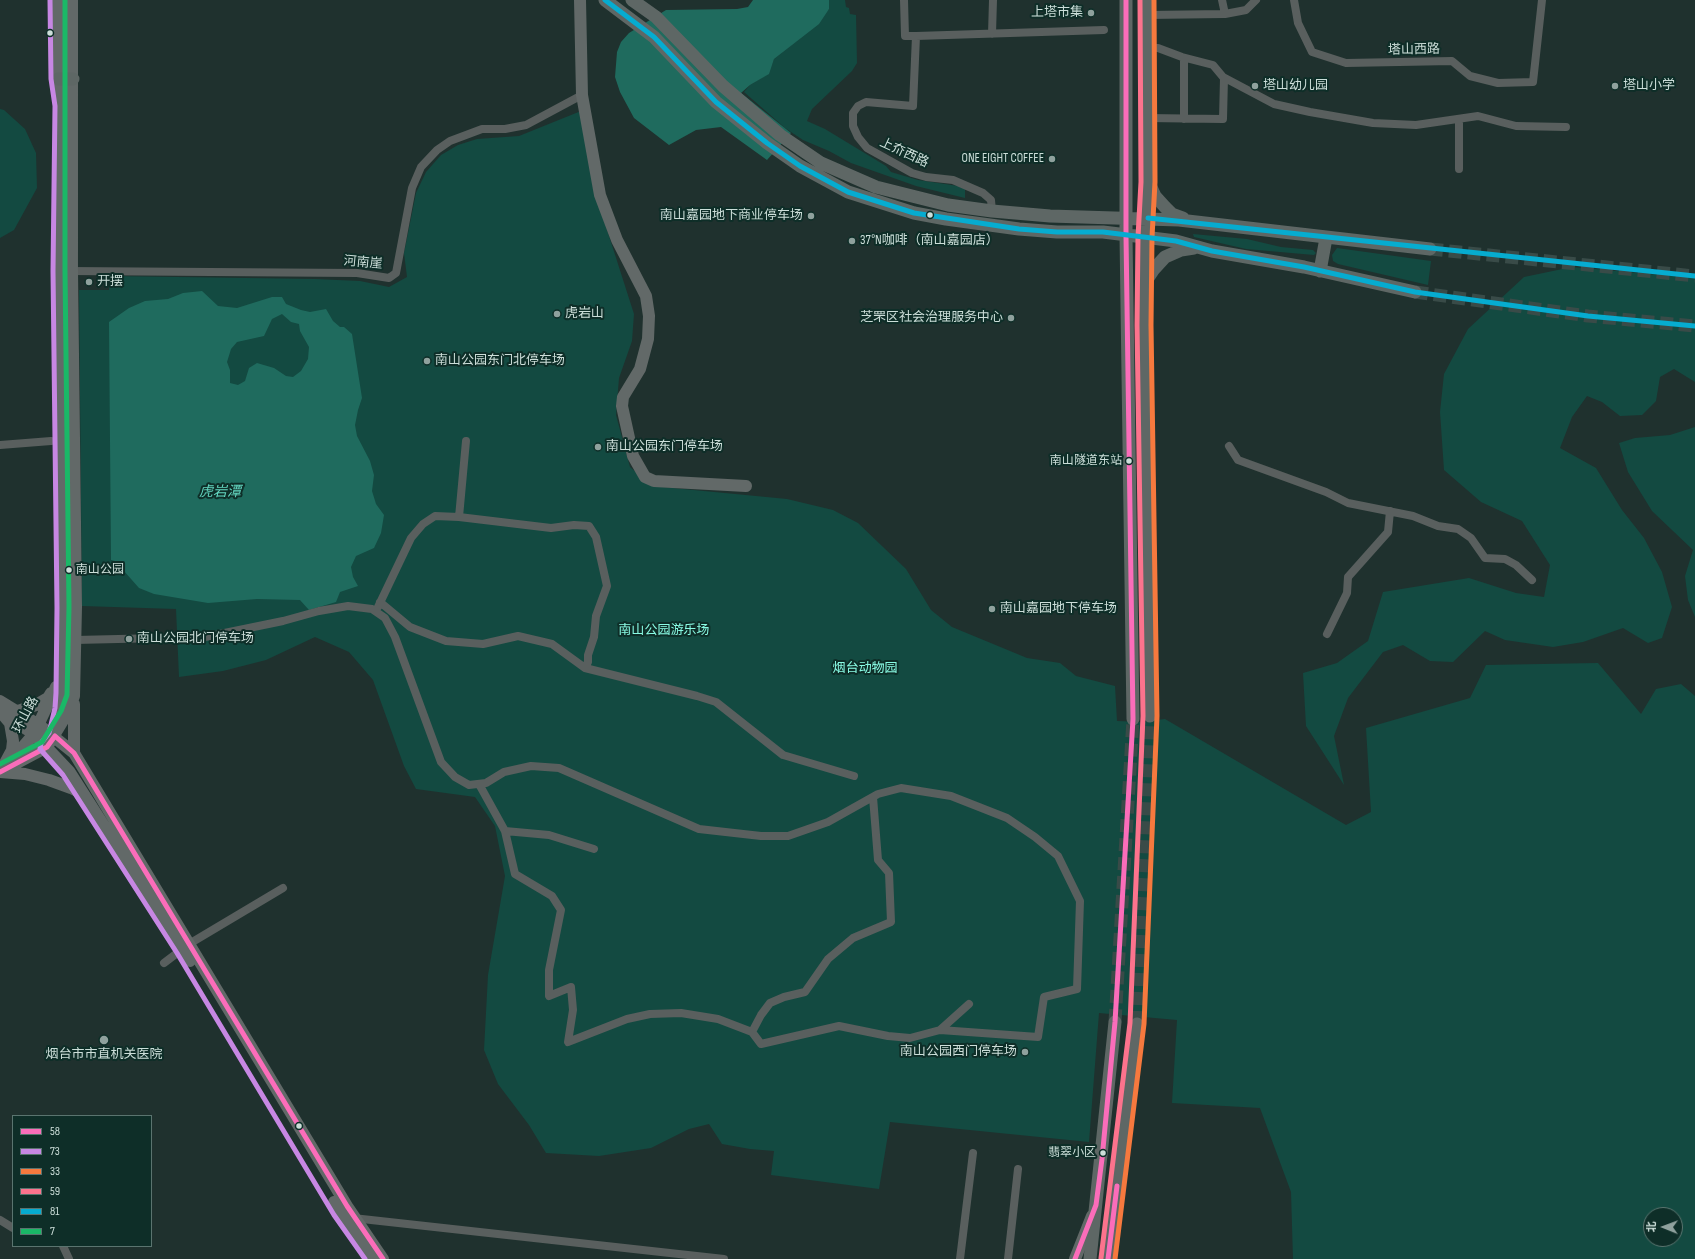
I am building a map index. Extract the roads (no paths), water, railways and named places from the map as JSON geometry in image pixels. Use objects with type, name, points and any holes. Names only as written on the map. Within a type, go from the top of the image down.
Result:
[{"type":"main road","points":[[55,736],[62,709],[64,608],[60,271],[62,106],[58,79],[57,0]]},
{"type":"main road","points":[[72,0],[72,271],[76,640],[74,753]]},
{"type":"main road","points":[[580,0],[582,95],[600,195],[617,240],[646,296],[649,316],[648,339],[640,369],[624,398],[622,406],[633,456],[638,468],[645,476],[654,481],[746,486]]},
{"type":"main road","points":[[605,0],[654,37],[716,102],[766,143],[800,166],[848,192],[914,213],[953,220],[1019,229],[1057,232],[1103,232],[1176,241],[1199,248],[1320,271],[1415,292]]},
{"type":"main road","points":[[632,0],[656,17],[723,86],[780,135],[821,163],[876,187],[948,205],[992,211],[1050,216],[1147,218],[1192,221],[1326,238],[1430,249]]},
{"type":"main road","points":[[1126,0],[1126,236],[1133,719]]},
{"type":"main road","points":[[1147,0],[1148,182],[1144,284],[1150,716]]},
{"type":"main road","points":[[58,79],[73,79]]},
{"type":"main road","points":[[1148,182],[1155,196],[1165,208],[1172,214],[1192,221]]},
{"type":"main road","points":[[1320,271],[1326,238]]},
{"type":"main road","points":[[1144,284],[1154,269],[1165,257],[1181,250],[1199,248]]},
{"type":"main road","name":"环山路","points":[[0,772],[21,752],[36,729],[62,674]]},
{"type":"main road","points":[[18,711],[36,706],[48,698],[56,687]]},
{"type":"main road","points":[[0,772],[47,747],[55,736],[74,696]]},
{"type":"main road","points":[[0,701],[18,711],[36,729],[47,747],[69,771],[186,946]]},
{"type":"main road","points":[[0,712],[55,736],[74,753],[186,946],[373,1259]]},
{"type":"main road","points":[[0,712],[10,723],[13,741],[12,750],[0,772]]},
{"type":"main road","points":[[0,772],[25,774],[49,780],[72,788],[84,795]]},
{"type":"main road","points":[[1090,1259],[1115,1022]]},
{"type":"main road","points":[[1108,1259],[1137,1024]]},
{"type":"main road","points":[[1075,1259],[1096,1205]]},
{"type":"main road","points":[[351,1220],[383,1259]]},
{"type":"street","points":[[904,0],[905,36],[1104,30]]},
{"type":"street","points":[[992,34],[993,0]]},
{"type":"street","points":[[1222,0],[1225,14]]},
{"type":"street","points":[[1147,15],[1225,14],[1246,10],[1256,0]]},
{"type":"street","name":"塔山西路","points":[[1294,0],[1298,23],[1312,52],[1346,63],[1452,61],[1470,76],[1498,83],[1533,82],[1542,0]]},
{"type":"street","name":"上夼西路","points":[[916,36],[913,106],[866,102],[858,106],[853,112],[853,126],[858,137],[866,148],[912,173],[926,177],[953,180],[983,193],[991,200],[992,211]]},
{"type":"street","points":[[1147,48],[1158,48],[1184,58],[1213,65],[1224,78],[1274,104],[1373,123],[1416,125],[1478,116],[1516,126],[1566,127]]},
{"type":"street","points":[[1184,58],[1184,119]]},
{"type":"street","points":[[1148,118],[1223,119],[1224,78]]},
{"type":"street","name":"河南崖","points":[[60,271],[357,273],[389,278],[396,273],[412,188],[421,167],[437,150],[450,141],[482,129],[505,129],[526,126],[582,95]]},
{"type":"street","points":[[1458,169],[1459,119]]},
{"type":"street","points":[[0,445],[51,441]]},
{"type":"street","points":[[459,517],[466,441]]},
{"type":"street","points":[[1229,446],[1238,460],[1306,484],[1348,503],[1413,516],[1438,526],[1458,529],[1472,538],[1485,558],[1505,559],[1516,565],[1532,580]]},
{"type":"street","points":[[1327,634],[1347,593],[1348,577],[1388,532],[1390,512]]},
{"type":"street","points":[[376,611],[411,538],[423,524],[435,516],[459,517],[551,528],[574,525],[589,526],[596,537],[607,586],[596,616],[594,637],[588,655],[588,662],[585,668]]},
{"type":"street","points":[[380,602],[410,628],[446,641],[484,644],[518,636],[552,644],[585,668],[716,702],[783,755],[854,776]]},
{"type":"street","points":[[76,640],[205,637],[283,621],[319,611],[348,606],[372,609],[385,618],[394,637],[441,762],[455,778],[470,785],[486,783],[504,772],[531,766],[559,768],[699,829],[761,836],[788,836],[828,822],[873,797],[901,788],[952,796],[1007,818],[1035,837],[1058,856],[1080,901],[1077,989],[1044,997],[1038,1037],[940,1030],[910,1038],[888,1036],[839,1026],[761,1044],[752,1032],[718,1018],[681,1013],[650,1014],[627,1020],[568,1042],[573,1010],[571,987],[549,996],[548,970],[561,910],[552,896],[515,874],[505,830],[480,784]]},
{"type":"street","points":[[752,1032],[761,1015],[770,1003],[784,997],[804,992],[828,958],[853,938],[891,922],[889,873],[878,860],[873,797]]},
{"type":"street","points":[[505,830],[549,835],[594,849]]},
{"type":"street","points":[[164,963],[186,946],[283,888]]},
{"type":"street","points":[[940,1030],[969,1004]]},
{"type":"street","points":[[960,1259],[973,1153]]},
{"type":"street","points":[[1008,1259],[1018,1169]]},
{"type":"street","points":[[0,1220],[12,1227]]},
{"type":"street","points":[[351,1220],[724,1259]]},
{"type":"street","points":[[63,1247],[69,1259]]},
{"type":"water","points":[[753,0],[829,0],[829,9],[819,24],[774,59],[769,74],[750,85],[741,93],[791,133],[767,160],[721,127],[696,130],[669,145],[634,118],[620,92],[615,77],[617,52],[621,42],[629,33],[666,10],[737,9],[748,7]]},
{"type":"water","name":"虎岩潭","points":[[202,291],[218,306],[237,308],[272,297],[282,297],[286,304],[301,310],[310,312],[326,309],[333,321],[340,327],[344,327],[352,334],[362,398],[355,425],[357,436],[370,461],[374,475],[372,491],[376,504],[384,515],[381,533],[374,548],[356,556],[351,567],[353,577],[358,586],[340,592],[336,602],[309,610],[300,600],[257,599],[208,603],[154,594],[139,588],[124,571],[119,562],[111,560],[109,322],[129,308],[145,301],[168,299],[183,293]],"holes":[[[282,314],[291,322],[299,324],[300,331],[309,347],[308,359],[301,371],[293,377],[286,376],[274,368],[257,363],[249,368],[245,381],[238,385],[230,383],[230,370],[227,362],[231,349],[237,342],[264,336],[272,319]]]},
{"type":"tunnel","points":[[1430,249],[1695,276]]},
{"type":"tunnel","points":[[1415,292],[1588,316],[1695,326]]},
{"type":"tunnel","points":[[1137,1024],[1150,716]]},
{"type":"tunnel","points":[[1115,1022],[1133,719]]},
{"type":"place","name":"上塔市集","points":[[1091,13]]},
{"type":"place","name":"塔山幼儿园","points":[[1255,86]]},
{"type":"place","name":"塔山小学","points":[[1615,86]]},
{"type":"place","name":"ONE EIGHT COFFEE","points":[[1052,159]]},
{"type":"place","name":"南山嘉园地下商业停车场","points":[[811,216]]},
{"type":"place","name":"37°N咖啡（南山嘉园店）","points":[[852,241]]},
{"type":"place","name":"开摆","points":[[89,282]]},
{"type":"place","name":"虎岩山","points":[[557,314]]},
{"type":"place","name":"芝罘区社会治理服务中心","points":[[1011,318]]},
{"type":"place","name":"南山公园东门北停车场","points":[[427,361]]},
{"type":"place","name":"南山公园东门停车场","points":[[598,447]]},
{"type":"place","name":"南山隧道东站","points":[[1129,461]]},
{"type":"place","name":"南山公园","points":[[69,570]]},
{"type":"place","name":"南山嘉园地下停车场","points":[[992,609]]},
{"type":"place","name":"南山公园北门停车场","points":[[129,639]]},
{"type":"place","name":"烟台市市直机关医院","points":[[104,1040]]},
{"type":"place","name":"南山公园西门停车场","points":[[1025,1052]]},
{"type":"place","name":"翡翠小区","points":[[1103,1153]]},
{"type":"park label","name":"南山公园游乐场","points":[[664,631]]},
{"type":"park label","name":"烟台动物园","points":[[865,669]]}]
